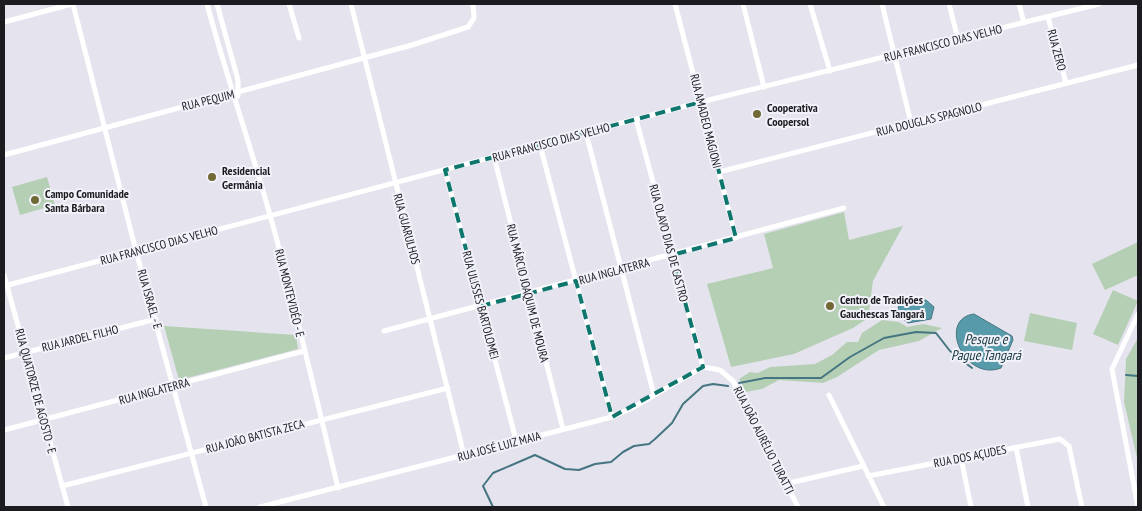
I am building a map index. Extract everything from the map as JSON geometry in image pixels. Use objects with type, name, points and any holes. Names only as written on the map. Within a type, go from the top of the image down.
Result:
[{"type":"street","points":[[4,20],[73,4]]},
{"type":"street","name":"RUA ISRAEL - E","points":[[73,4],[106,127],[136,251],[206,507]]},
{"type":"street","name":"RUA MONTEVIDÉO - E","points":[[207,4],[270,216],[338,488]]},
{"type":"street","name":"RUA MONTEVIDÉO - E","points":[[217,4],[238,80],[235,93]]},
{"type":"street","points":[[290,4],[299,38]]},
{"type":"street","name":"RUA GUARULHOS","points":[[351,4],[395,184],[432,320],[464,455]]},
{"type":"street","name":"RUA PEQUIM","points":[[4,155],[365,58],[468,27],[474,18],[473,4]]},
{"type":"street","name":"RUA AMADEO MAGIONI","points":[[675,4],[736,238]]},
{"type":"street","points":[[743,4],[764,87]]},
{"type":"street","points":[[810,4],[830,71]]},
{"type":"street","points":[[882,4],[910,123]]},
{"type":"street","points":[[949,4],[958,39]]},
{"type":"street","points":[[1019,4],[1024,23]]},
{"type":"street","name":"RUA FRANCISCO DIAS VELHO","points":[[5,286],[701,102],[1048,17],[1088,5],[1099,4]]},
{"type":"street","name":"RUA ZERO","points":[[1048,17],[1066,83]]},
{"type":"street","name":"RUA DOUGLAS SPAGNOLO","points":[[719,172],[1138,65]]},
{"type":"street","name":"RUA OLAVO DIAS DE CASTRO","points":[[636,120],[703,367]]},
{"type":"street","points":[[586,133],[654,395]]},
{"type":"street","points":[[540,145],[612,417]]},
{"type":"street","name":"RUA MÁRCIO JOAQUIM DE MOURA","points":[[494,157],[562,429]]},
{"type":"street","name":"RUA ULISSES BARTOLOMEI","points":[[445,170],[516,440]]},
{"type":"street","name":"RUA INGLATERRA","points":[[384,331],[672,256],[844,208]]},
{"type":"street","name":"RUA QUATORZE DE AGOSTO - E","points":[[4,276],[5,286],[68,507]]},
{"type":"street","points":[[1138,314],[1112,369],[1138,507]]},
{"type":"street","name":"RUA JARDEL FILHO","points":[[4,358],[156,319]]},
{"type":"street","name":"RUA INGLATERRA","points":[[4,430],[304,350]]},
{"type":"street","name":"RUA JOÃO AURÉLIO TURATTI","points":[[703,367],[716,368],[727,374],[733,381],[798,507]]},
{"type":"street","name":"RUA JOSÉ LUIZ MAIA","points":[[260,507],[612,417],[632,408],[703,367]]},
{"type":"street","name":"RUA JOÃO BATISTA ZECA","points":[[62,486],[448,388]]},
{"type":"street","points":[[829,395],[884,507]]},
{"type":"street","name":"RUA DOS AÇUDES","points":[[868,476],[1060,439],[1069,446],[1082,507]]},
{"type":"street","points":[[1016,447],[1028,507]]},
{"type":"street","points":[[961,458],[971,507]]},
{"type":"street","points":[[785,484],[863,466]]},
{"type":"highlighted area","points":[[701,102],[736,238],[672,255],[703,367],[612,417],[576,281],[481,306],[445,170]]},
{"type":"green space","name":"Campo Comunidade Santa Bárbara","points":[[47,177],[55,205],[20,215],[12,187]]},
{"type":"green space","points":[[844,212],[849,240],[903,226],[873,281],[868,318],[853,328],[794,354],[731,367],[707,284],[773,268],[764,234]]},
{"type":"green space","points":[[1138,242],[1138,275],[1105,290],[1092,264]]},
{"type":"green space","points":[[1113,290],[1138,301],[1118,345],[1093,334]]},
{"type":"green space","points":[[1030,313],[1077,323],[1072,350],[1024,341]]},
{"type":"green space","points":[[882,320],[899,322],[907,327],[923,324],[942,328],[919,341],[879,350],[837,377],[823,383],[779,380],[762,389],[746,392],[739,379],[750,372],[758,373],[770,367],[815,364],[832,355],[847,342],[858,342],[862,333]]},
{"type":"green space","points":[[164,326],[296,335],[298,349],[179,380]]},
{"type":"green space","points":[[1138,338],[1138,462],[1124,402],[1126,359]]},
{"type":"water","name":"Pesque e Pague Tangará","points":[[926,300],[934,307],[931,319],[908,323],[897,314],[899,304]]},
{"type":"water","name":"Pesque e Pague Tangará","points":[[974,314],[1012,336],[1013,340],[1001,368],[988,370],[976,366],[966,358],[960,348],[957,327],[963,318]]},
{"type":"waterway","points":[[739,383],[765,378],[821,378],[850,357],[884,338],[916,332],[936,333],[950,351],[972,368]]},
{"type":"waterway","points":[[1126,375],[1138,376]]},
{"type":"waterway","points":[[493,507],[483,486],[493,473],[535,455],[565,469],[579,470],[595,464],[611,462],[634,446],[649,444],[672,423],[683,404],[703,386],[713,384],[728,386]]},
{"type":"place","name":"Cooperativa Coopersol","points":[[757,114]]},
{"type":"place","name":"Residencial Germânia","points":[[212,177]]},
{"type":"place","name":"Campo Comunidade Santa Bárbara","points":[[35,200]]},
{"type":"place","name":"Centro de Tradições Gauchescas Tangará","points":[[830,306]]}]
